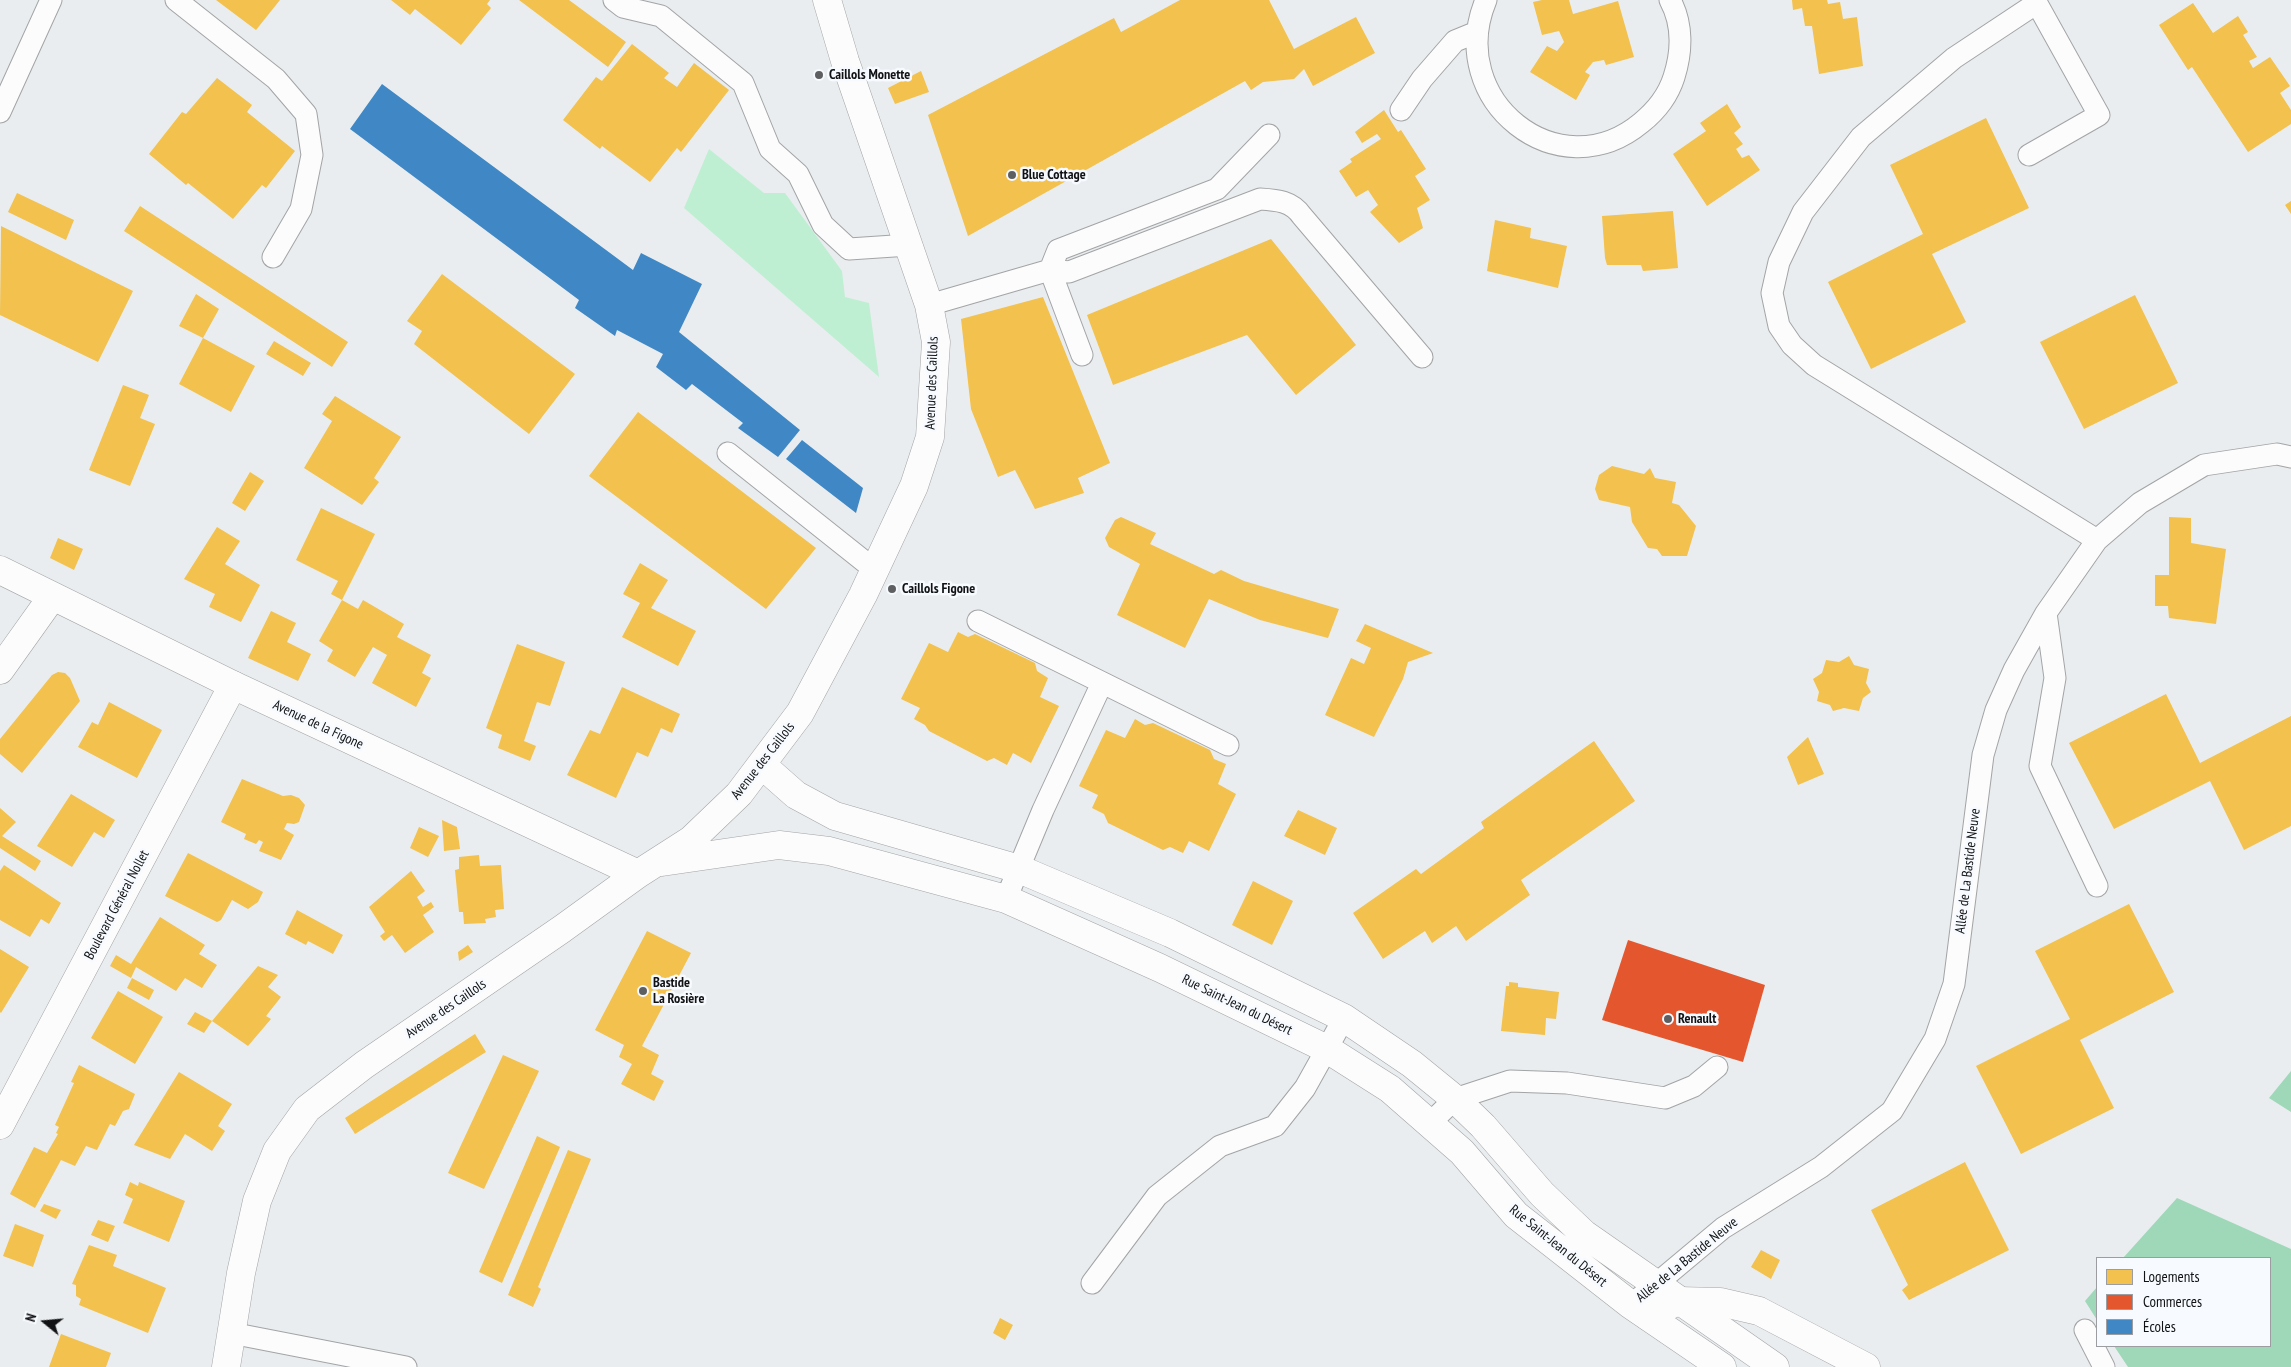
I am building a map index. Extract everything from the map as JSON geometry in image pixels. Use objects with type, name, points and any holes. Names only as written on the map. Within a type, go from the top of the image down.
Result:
[{"type":"street","name":"Avenue des Caillols","points":[[226,1367],[241,1273],[257,1201],[278,1151],[307,1109],[364,1065],[691,840],[739,794],[800,713],[875,570],[914,486],[930,437],[936,342],[929,305],[845,62],[827,0]]},
{"type":"street","name":"Avenue de la Figone","points":[[0,570],[233,685],[568,843],[648,868]]},
{"type":"street","points":[[0,670],[52,597]]},
{"type":"street","name":"Boulevard Général Nollet","points":[[0,1125],[233,685]]},
{"type":"street","name":"Rue Saint-Jean du Désert","points":[[762,765],[796,795],[835,816],[1019,869],[1170,932],[1344,1018],[1412,1064],[1455,1099],[1483,1126],[1542,1194],[1584,1234],[1775,1367]]},
{"type":"street","name":"Rue Saint-Jean du Désert","points":[[648,868],[779,845],[829,850],[1006,900],[1160,968],[1327,1049],[1390,1089],[1462,1152],[1516,1215],[1640,1310],[1718,1366]]},
{"type":"street","points":[[1640,1310],[1678,1301],[1720,1302],[1759,1312],[1866,1367]]},
{"type":"lane","points":[[0,112],[51,0]]},
{"type":"lane","points":[[176,0],[276,80],[306,114],[312,155],[301,208],[273,257]]},
{"type":"lane","points":[[614,0],[623,7],[661,16],[743,83],[770,149],[798,174],[823,225],[849,249],[909,245]]},
{"type":"lane","points":[[1486,0],[1476,32],[1476,52],[1479,70],[1486,89],[1496,106],[1526,132],[1562,145],[1600,143],[1619,138],[1651,116],[1663,100],[1672,83],[1678,64],[1680,45],[1679,26],[1670,0]]},
{"type":"lane","points":[[2029,155],[2099,115],[2036,1],[1954,58],[1862,137],[1803,212],[1779,262],[1772,293],[1779,326],[1792,344],[1814,366],[2097,540]]},
{"type":"lane","points":[[1401,110],[1422,80],[1455,41],[1476,32]]},
{"type":"lane","points":[[1082,355],[1050,270],[1058,250],[1217,189],[1269,135]]},
{"type":"lane","points":[[929,305],[1050,270],[1069,272],[1260,199],[1278,200],[1296,206],[1302,216],[1422,358]]},
{"type":"lane","points":[[728,453],[875,570]]},
{"type":"lane","name":"Allée de La Bastide Neuve","points":[[1640,1310],[1656,1284],[1723,1228],[1821,1167],[1892,1111],[1935,1039],[1954,984],[1983,755],[1996,710],[2014,670],[2046,613],[2097,540],[2140,503],[2204,466],[2278,454],[2291,457]]},
{"type":"lane","points":[[2046,613],[2055,678],[2040,766],[2097,886]]},
{"type":"lane","points":[[978,621],[1228,745]]},
{"type":"lane","points":[[1006,900],[1043,810],[1102,683]]},
{"type":"lane","points":[[1092,1283],[1157,1196],[1220,1146],[1276,1126],[1305,1088],[1344,1018]]},
{"type":"lane","points":[[1430,1123],[1455,1099],[1510,1081],[1567,1084],[1665,1098],[1694,1086],[1717,1067]]},
{"type":"lane","points":[[2085,1330],[2104,1367]]},
{"type":"lane","points":[[231,1333],[384,1365],[406,1367]]},
{"type":"lane","points":[[1718,1366],[1732,1338]]},
{"type":"green space","points":[[709,149],[764,193],[785,193],[842,271],[845,297],[869,303],[879,377],[684,208]]},
{"type":"green space","points":[[2291,1071],[2291,1112],[2269,1098]]},
{"type":"green space","points":[[2177,1198],[2291,1249],[2291,1367],[2128,1367],[2115,1347],[2271,1347],[2271,1257],[2124,1257]]},
{"type":"green space","points":[[2096,1288],[2096,1318],[2085,1301]]},
{"type":"building: Logements","points":[[216,0],[280,0],[256,30]]},
{"type":"building: Logements","points":[[391,0],[490,0],[487,4],[491,8],[461,45],[415,9],[410,15]]},
{"type":"building: Logements","points":[[519,0],[569,0],[626,42],[608,67]]},
{"type":"building: Logements","name":"Blue Cottage","points":[[1180,0],[1269,0],[1294,49],[1356,17],[1375,53],[1313,86],[1304,69],[1294,79],[1263,82],[1251,90],[1245,81],[968,236],[928,115],[1114,18],[1121,32]]},
{"type":"building: Logements","points":[[1569,0],[1573,14],[1618,1],[1634,57],[1606,65],[1604,60],[1593,62],[1585,72],[1590,75],[1576,100],[1530,72],[1547,46],[1557,51],[1564,42],[1559,31],[1542,35],[1533,2]]},
{"type":"building: Logements","points":[[1792,0],[1827,0],[1828,4],[1840,2],[1843,19],[1857,17],[1863,66],[1819,74],[1812,26],[1805,26],[1802,8],[1793,10]]},
{"type":"building: Logements","points":[[2193,3],[2213,33],[2238,16],[2248,32],[2243,35],[2257,57],[2249,61],[2253,68],[2270,57],[2290,86],[2280,93],[2291,110],[2291,124],[2248,152],[2192,67],[2188,70],[2159,25]]},
{"type":"building: Logements","points":[[632,44],[669,73],[664,78],[677,87],[694,63],[729,90],[681,152],[677,148],[650,182],[602,146],[600,149],[563,120],[596,77],[602,81]]},
{"type":"building: Logements","points":[[921,71],[929,92],[895,104],[888,88]]},
{"type":"building: Logements","points":[[217,78],[252,105],[247,112],[295,151],[266,188],[262,185],[233,219],[188,183],[186,185],[149,154],[182,112],[186,114]]},
{"type":"building: Logements","points":[[1727,104],[1741,127],[1734,133],[1743,144],[1736,149],[1742,158],[1749,155],[1760,170],[1707,206],[1673,154],[1706,131],[1700,123]]},
{"type":"building: Logements","points":[[1384,110],[1398,132],[1401,130],[1426,169],[1415,176],[1430,200],[1417,208],[1423,228],[1399,243],[1370,212],[1378,205],[1368,190],[1356,197],[1339,171],[1352,162],[1350,159],[1381,139],[1377,134],[1362,143],[1355,132]]},
{"type":"building: Logements","points":[[1986,118],[2029,208],[1932,254],[1966,322],[1871,369],[1828,282],[1923,234],[1890,165]]},
{"type":"building: Logements","points":[[17,193],[74,220],[66,240],[8,212]]},
{"type":"building: Logements","points":[[2291,201],[2291,214],[2285,205]]},
{"type":"building: Logements","points":[[140,206],[348,342],[332,367],[124,231]]},
{"type":"building: Logements","points":[[1673,211],[1678,268],[1643,271],[1641,265],[1607,265],[1602,216]]},
{"type":"building: Logements","points":[[1495,220],[1531,228],[1530,238],[1567,246],[1558,288],[1487,271]]},
{"type":"building: Logements","points":[[1,226],[133,291],[98,362],[0,315]]},
{"type":"building: Logements","points":[[1271,239],[1356,345],[1296,395],[1247,335],[1113,385],[1087,315]]},
{"type":"building: Logements","points":[[442,274],[575,374],[529,434],[414,344],[422,331],[407,321]]},
{"type":"building: Logements","points":[[196,294],[219,309],[203,338],[179,326]]},
{"type":"building: Logements","points":[[2135,295],[2178,383],[2084,429],[2040,342]]},
{"type":"building: Logements","points":[[1043,297],[1110,463],[1078,478],[1084,493],[1035,509],[1015,470],[998,477],[971,409],[961,319]]},
{"type":"building: Logements","points":[[203,338],[255,366],[231,412],[179,384]]},
{"type":"building: Logements","points":[[274,341],[311,363],[303,376],[266,354]]},
{"type":"building: Logements","points":[[123,385],[149,395],[140,418],[155,424],[130,486],[89,470]]},
{"type":"building: Logements","points":[[335,396],[401,437],[374,478],[379,482],[362,505],[304,468],[332,421],[322,414]]},
{"type":"building: Logements","points":[[638,412],[816,548],[766,609],[589,476]]},
{"type":"building: Logements","points":[[1612,466],[1644,474],[1650,468],[1655,478],[1676,482],[1672,503],[1679,505],[1696,526],[1687,556],[1662,556],[1657,549],[1648,548],[1632,522],[1630,507],[1599,500],[1595,489],[1599,475]]},
{"type":"building: Logements","points":[[250,472],[264,481],[245,511],[232,503]]},
{"type":"building: Logements","points":[[321,508],[375,534],[342,600],[331,594],[338,581],[296,560]]},
{"type":"building: Logements","points":[[1121,517],[1156,533],[1150,544],[1214,574],[1221,570],[1244,581],[1339,609],[1328,638],[1260,620],[1209,599],[1185,648],[1117,615],[1140,564],[1109,547],[1105,538],[1115,520]]},
{"type":"building: Logements","points":[[2169,517],[2191,518],[2191,543],[2226,549],[2216,624],[2169,618],[2168,606],[2155,606],[2155,575],[2169,575]]},
{"type":"building: Logements","points":[[217,527],[240,541],[225,564],[260,585],[241,622],[209,607],[215,594],[184,579]]},
{"type":"building: Logements","points":[[58,538],[83,549],[74,570],[50,558]]},
{"type":"building: Logements","points":[[640,563],[668,580],[651,608],[696,631],[678,666],[622,637],[640,603],[623,594]]},
{"type":"building: Logements","points":[[342,600],[358,609],[363,600],[404,624],[397,637],[431,655],[422,673],[431,678],[416,707],[372,683],[387,655],[373,647],[355,677],[327,661],[333,650],[319,641]]},
{"type":"building: Logements","points":[[271,611],[296,623],[287,642],[311,654],[298,681],[248,658]]},
{"type":"building: Logements","points":[[1365,624],[1433,653],[1408,662],[1403,679],[1374,737],[1325,715],[1351,658],[1364,664],[1371,648],[1356,641]]},
{"type":"building: Logements","points":[[958,632],[968,637],[975,634],[1035,663],[1037,671],[1048,678],[1040,697],[1059,706],[1031,763],[1013,753],[1007,765],[994,758],[987,761],[929,731],[925,725],[914,719],[920,708],[901,699],[929,643],[948,652]]},
{"type":"building: Logements","points":[[517,644],[565,662],[550,706],[537,702],[524,741],[536,746],[530,761],[498,748],[502,735],[486,728]]},
{"type":"building: Logements","points":[[1849,656],[1854,665],[1869,669],[1866,683],[1871,692],[1863,698],[1859,711],[1844,708],[1833,711],[1830,705],[1817,701],[1819,692],[1813,679],[1822,673],[1826,660],[1839,662]]},
{"type":"building: Logements","points":[[58,672],[65,673],[70,678],[80,701],[22,773],[0,754],[0,739],[52,675]]},
{"type":"building: Logements","points":[[622,687],[680,714],[672,733],[661,728],[648,757],[637,752],[616,798],[567,775],[590,730],[600,734]]},
{"type":"building: Logements","points":[[2166,694],[2200,763],[2291,716],[2291,826],[2244,850],[2210,781],[2114,829],[2069,743]]},
{"type":"building: Logements","points":[[109,702],[162,730],[137,778],[78,747],[92,722],[98,725]]},
{"type":"building: Logements","points":[[1135,719],[1145,725],[1153,723],[1210,750],[1214,759],[1226,764],[1218,784],[1236,794],[1209,851],[1189,841],[1183,853],[1170,847],[1163,850],[1108,823],[1104,814],[1092,808],[1098,795],[1079,786],[1106,730],[1125,738]]},
{"type":"building: Logements","points":[[1808,737],[1824,774],[1798,785],[1787,757]]},
{"type":"building: Logements","points":[[1594,741],[1635,801],[1521,880],[1530,895],[1466,941],[1456,926],[1432,943],[1425,931],[1383,959],[1353,913],[1416,869],[1421,874],[1484,828],[1481,822]]},
{"type":"building: Logements","points":[[242,779],[283,796],[291,795],[299,798],[305,805],[299,822],[294,824],[287,823],[284,829],[294,835],[281,860],[259,851],[263,842],[259,840],[256,844],[244,839],[246,834],[221,822]]},
{"type":"building: Logements","points":[[71,794],[115,820],[104,838],[94,832],[72,867],[37,846]]},
{"type":"building: Logements","points":[[0,808],[16,822],[2,836],[41,861],[35,871],[0,848]]},
{"type":"building: Logements","points":[[1298,810],[1337,828],[1325,855],[1284,836]]},
{"type":"building: Logements","points":[[442,820],[457,827],[460,849],[444,851]]},
{"type":"building: Logements","points":[[419,827],[439,836],[428,857],[410,848]]},
{"type":"building: Logements","points":[[188,853],[263,892],[258,902],[248,909],[232,900],[221,920],[217,922],[165,896]]},
{"type":"building: Logements","points":[[479,855],[480,866],[501,865],[504,909],[495,910],[496,917],[485,919],[486,923],[464,924],[463,912],[459,912],[455,870],[459,869],[459,857]]},
{"type":"building: Logements","points":[[4,865],[61,903],[49,924],[41,919],[30,937],[0,920],[0,871]]},
{"type":"building: Logements","points":[[411,871],[425,891],[417,897],[423,907],[431,902],[434,907],[423,915],[434,932],[405,953],[392,935],[384,941],[380,936],[385,932],[369,907]]},
{"type":"building: Logements","points":[[1253,881],[1293,901],[1272,945],[1232,925]]},
{"type":"building: Logements","points":[[2129,904],[2174,992],[2080,1040],[2114,1108],[2021,1154],[1976,1066],[2070,1019],[2035,951]]},
{"type":"building: Logements","points":[[297,910],[343,935],[333,954],[308,941],[306,945],[285,934]]},
{"type":"building: Logements","points":[[160,917],[205,945],[199,954],[217,965],[202,988],[185,978],[176,991],[136,967],[131,978],[110,966],[116,955],[131,964]]},
{"type":"building: Logements","name":"Bastide La Rosière","points":[[647,931],[691,953],[642,1046],[659,1055],[651,1074],[664,1081],[654,1101],[621,1084],[632,1064],[619,1057],[624,1045],[595,1030]]},
{"type":"building: Logements","points":[[468,945],[473,952],[459,961],[458,952]]},
{"type":"building: Logements","points":[[0,949],[29,967],[1,1013],[0,1012]]},
{"type":"building: Logements","points":[[258,966],[278,975],[268,987],[281,997],[266,1016],[271,1019],[248,1046],[212,1021]]},
{"type":"building: Logements","points":[[132,978],[154,990],[149,1000],[127,988]]},
{"type":"building: Logements","points":[[1509,982],[1518,983],[1518,987],[1559,992],[1556,1019],[1546,1018],[1545,1035],[1501,1031],[1506,986],[1509,986]]},
{"type":"building: Logements","points":[[118,991],[163,1017],[135,1064],[91,1038]]},
{"type":"building: Logements","points":[[195,1012],[212,1021],[204,1033],[187,1024]]},
{"type":"building: Logements","points":[[475,1034],[486,1052],[355,1134],[345,1118]]},
{"type":"building: Logements","points":[[503,1055],[539,1071],[484,1189],[448,1173]]},
{"type":"building: Logements","points":[[79,1065],[135,1094],[129,1109],[123,1111],[115,1126],[110,1124],[97,1150],[86,1146],[75,1166],[61,1160],[35,1208],[10,1194],[34,1147],[47,1153],[58,1134],[56,1133],[59,1127],[55,1125],[74,1083],[71,1082]]},
{"type":"building: Logements","points":[[179,1072],[232,1104],[218,1126],[225,1131],[212,1151],[185,1134],[170,1159],[134,1145]]},
{"type":"building: Logements","points":[[537,1136],[560,1147],[502,1283],[479,1272]]},
{"type":"building: Logements","points":[[568,1150],[591,1159],[538,1287],[541,1289],[533,1307],[508,1295]]},
{"type":"building: Logements","points":[[1965,1162],[2009,1250],[1909,1300],[1902,1290],[1908,1285],[1871,1210]]},
{"type":"building: Logements","points":[[130,1182],[138,1186],[139,1182],[185,1201],[169,1242],[123,1223],[133,1199],[125,1195]]},
{"type":"building: Logements","points":[[44,1204],[61,1210],[56,1219],[40,1211]]},
{"type":"building: Logements","points":[[98,1220],[115,1226],[108,1242],[91,1235]]},
{"type":"building: Logements","points":[[15,1224],[44,1235],[33,1267],[3,1256]]},
{"type":"building: Logements","points":[[89,1245],[117,1255],[113,1266],[166,1288],[148,1333],[79,1305],[81,1299],[76,1296],[76,1285],[72,1284]]},
{"type":"building: Logements","points":[[1761,1250],[1780,1260],[1771,1279],[1751,1267]]},
{"type":"building: Logements","points":[[1000,1318],[1013,1325],[1005,1340],[993,1333]]},
{"type":"building: Logements","points":[[61,1334],[111,1353],[106,1367],[49,1367]]},
{"type":"building: Commerces","points":[[1628,940],[1765,985],[1743,1062],[1602,1020]]},
{"type":"building: Écoles","points":[[382,84],[633,270],[641,253],[702,284],[679,332],[800,430],[778,457],[738,428],[743,423],[692,384],[686,390],[656,367],[663,354],[617,330],[615,336],[575,308],[579,300],[350,129]]},
{"type":"building: Écoles","points":[[802,440],[863,488],[856,513],[786,459]]},
{"type":"place","name":"Caillols Monette","points":[[819,75]]},
{"type":"place","name":"Blue Cottage","points":[[1012,175]]},
{"type":"place","name":"Caillols Figone","points":[[892,589]]},
{"type":"place","name":"Bastide La Rosière","points":[[643,991]]},
{"type":"place","name":"Renault","points":[[1668,1019]]}]
